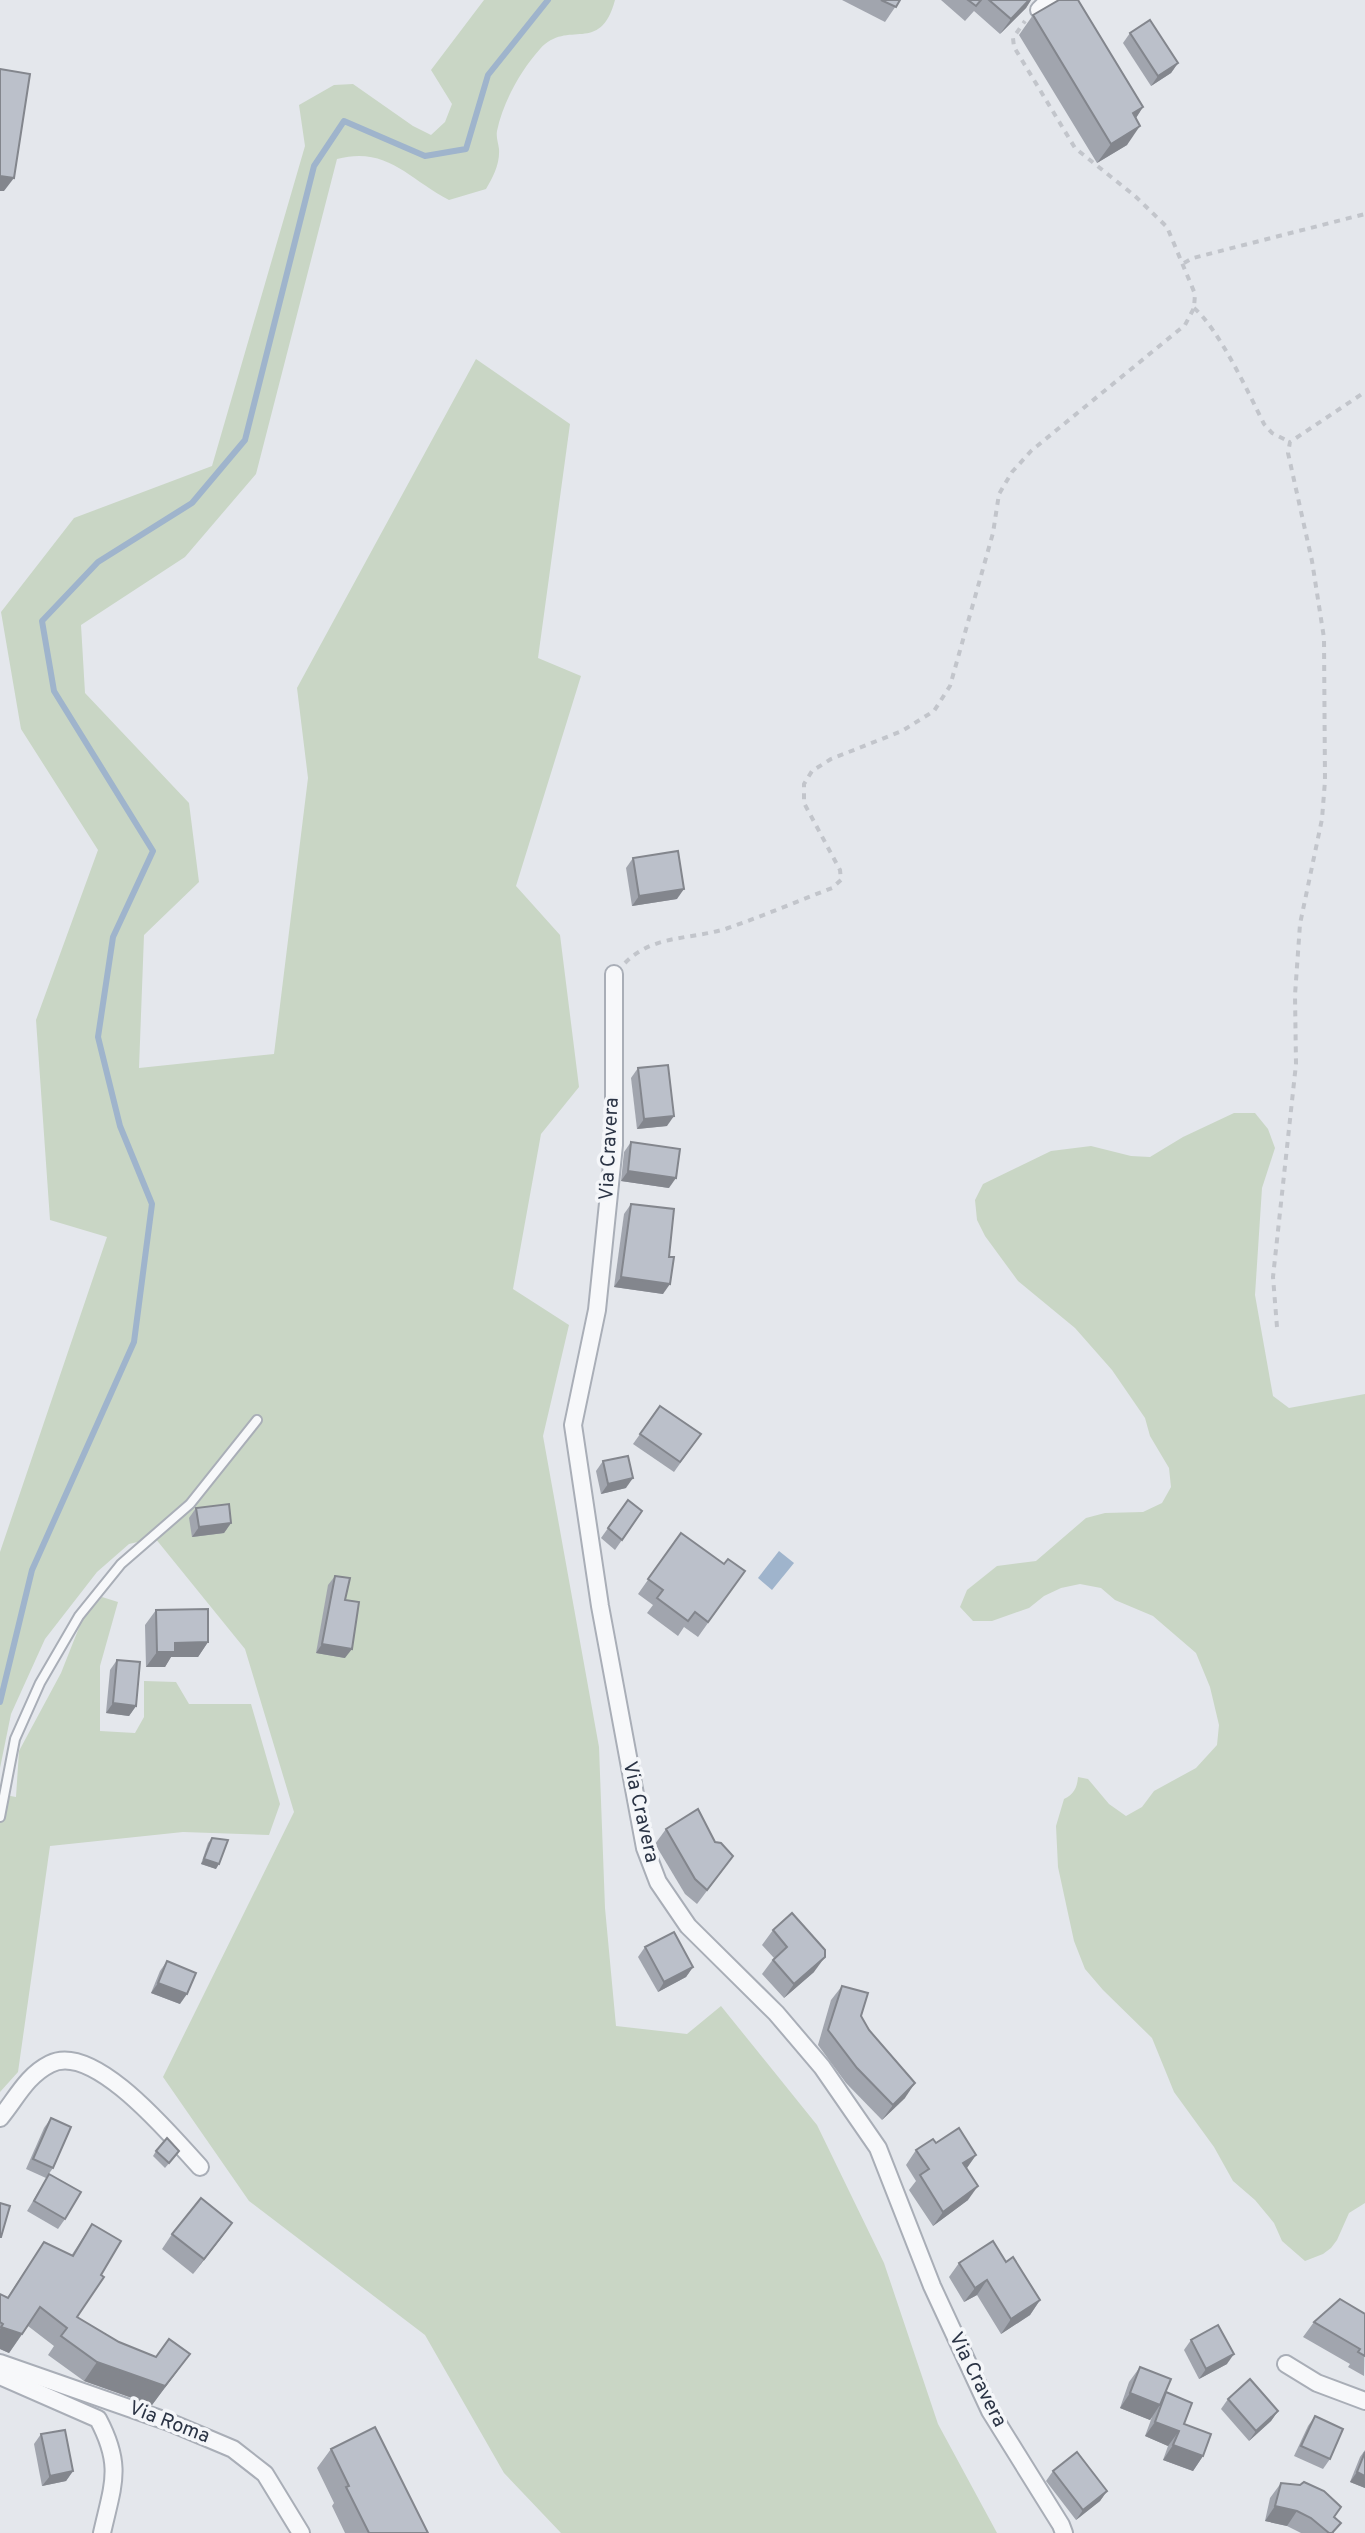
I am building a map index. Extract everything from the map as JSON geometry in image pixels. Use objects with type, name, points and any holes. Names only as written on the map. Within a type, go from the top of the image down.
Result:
[{"type":"street","name":"Via Cravera","points":[[614,974],[612,1160],[597,1310],[573,1425],[600,1606],[645,1848],[658,1882],[688,1926],[776,2013],[822,2067],[878,2148],[932,2286],[990,2411],[1064,2533]]},
{"type":"street","points":[[0,2118],[27,2081],[52,2062],[83,2062],[138,2099],[200,2167]]},
{"type":"street","name":"Via Roma","points":[[0,2363],[169,2422],[233,2449],[265,2474],[301,2533]]},
{"type":"street","points":[[1286,2364],[1317,2383],[1365,2401]]},
{"type":"street","points":[[0,2376],[98,2419],[113,2454],[114,2480],[102,2533]]},
{"type":"lane","points":[[0,1817],[15,1739],[40,1683],[79,1616],[121,1564],[190,1504],[257,1420]]},
{"type":"path","points":[[614,974],[632,955],[657,941],[725,929],[832,888],[841,880],[840,870],[804,803],[804,784],[812,771],[831,759],[902,731],[934,711],[950,686],[993,533],[999,494],[1012,472],[1031,451],[1185,325],[1194,308],[1195,294],[1167,227],[1135,196],[1075,148],[1014,47],[1013,38],[1018,30],[1044,5]]},
{"type":"path","points":[[1184,263],[1193,258],[1365,214]]},
{"type":"path","points":[[1194,308],[1204,316],[1264,424],[1272,433],[1290,442]]},
{"type":"path","points":[[1277,1327],[1273,1277],[1296,1064],[1295,995],[1300,924],[1322,819],[1325,781],[1324,638],[1312,561],[1288,453],[1290,442],[1300,433],[1365,392]]},
{"type":"green space","points":[[484,0],[615,0],[609,17],[601,27],[592,32],[551,40],[526,67],[508,98],[500,120],[498,160],[486,189],[449,200],[384,161],[355,156],[337,159],[256,474],[185,557],[81,625],[85,693],[189,803],[199,882],[144,935],[139,1068],[274,1054],[308,778],[297,688],[476,359],[570,424],[538,658],[581,676],[516,886],[560,935],[579,1087],[541,1134],[513,1289],[569,1325],[543,1436],[599,1747],[605,1908],[616,2026],[687,2034],[721,2006],[817,2125],[884,2263],[938,2424],[997,2533],[561,2533],[504,2473],[425,2335],[249,2201],[163,2077],[294,1812],[245,1649],[155,1538],[129,1544],[97,1572],[45,1639],[11,1714],[0,1768],[0,1552],[107,1237],[50,1220],[36,1020],[98,850],[21,729],[1,612],[74,518],[212,466],[305,146],[299,105],[334,85],[353,84],[431,135],[445,122],[452,104],[431,70]]},
{"type":"green space","points":[[1234,1113],[1255,1113],[1268,1129],[1275,1148],[1262,1188],[1255,1295],[1273,1396],[1289,1408],[1365,1394],[1365,2203],[1349,2213],[1331,2248],[1305,2261],[1282,2241],[1274,2223],[1255,2200],[1233,2181],[1214,2147],[1174,2092],[1152,2038],[1085,1969],[1074,1941],[1058,1867],[1056,1826],[1064,1799],[1074,1790],[1078,1777],[1088,1779],[1109,1804],[1126,1816],[1142,1807],[1154,1791],[1196,1768],[1217,1745],[1219,1725],[1210,1687],[1196,1653],[1153,1616],[1115,1600],[1101,1588],[1080,1584],[1061,1588],[1029,1608],[992,1621],[973,1621],[960,1607],[967,1590],[997,1566],[1036,1561],[1086,1518],[1105,1513],[1143,1512],[1162,1503],[1171,1487],[1169,1468],[1150,1436],[1145,1418],[1112,1370],[1075,1328],[1018,1281],[985,1236],[977,1220],[975,1200],[983,1184],[1051,1151],[1091,1146],[1131,1156],[1150,1157],[1183,1137]]},
{"type":"green space","points":[[102,1597],[118,1602],[100,1666],[100,1731],[135,1733],[144,1717],[144,1681],[176,1682],[189,1704],[251,1704],[280,1804],[269,1835],[183,1832],[50,1846],[18,2072],[0,2092],[0,1794],[16,1797],[19,1751],[61,1673],[82,1620]]},
{"type":"water","points":[[779,1551],[794,1563],[772,1590],[758,1578]]},
{"type":"building","points":[[881,0],[900,0],[896,7]]},
{"type":"building","points":[[989,0],[1029,0],[1011,19]]},
{"type":"building","points":[[1059,0],[1078,0],[1143,107],[1133,113],[1140,126],[1111,144],[1033,15]]},
{"type":"building","points":[[1150,20],[1178,63],[1158,76],[1130,33]]},
{"type":"building","points":[[0,69],[30,74],[14,178],[0,176]]},
{"type":"building","points":[[678,851],[684,889],[639,896],[633,858]]},
{"type":"building","points":[[668,1065],[674,1116],[644,1119],[638,1068]]},
{"type":"building","points":[[631,1142],[680,1149],[676,1178],[628,1171]]},
{"type":"building","points":[[631,1204],[674,1209],[669,1257],[674,1257],[670,1284],[621,1277]]},
{"type":"building","points":[[660,1406],[701,1434],[680,1462],[640,1434]]},
{"type":"building","points":[[628,1456],[633,1478],[608,1484],[603,1461]]},
{"type":"building","points":[[628,1500],[642,1511],[622,1540],[608,1528]]},
{"type":"building","points":[[229,1504],[231,1523],[199,1527],[196,1508]]},
{"type":"building","points":[[681,1533],[724,1564],[728,1559],[745,1571],[708,1622],[695,1612],[688,1621],[657,1598],[663,1590],[648,1579]]},
{"type":"building","points":[[335,1576],[350,1578],[345,1600],[359,1602],[352,1649],[322,1644]]},
{"type":"building","points":[[208,1609],[208,1642],[175,1643],[175,1652],[157,1652],[156,1610]]},
{"type":"building","points":[[117,1660],[140,1662],[136,1706],[113,1703]]},
{"type":"building","points":[[698,1809],[715,1842],[721,1843],[733,1856],[707,1890],[695,1879],[666,1829]]},
{"type":"building","points":[[212,1838],[228,1840],[219,1864],[204,1859]]},
{"type":"building","points":[[792,1913],[825,1950],[825,1957],[794,1984],[773,1960],[787,1947],[773,1930]]},
{"type":"building","points":[[674,1932],[693,1967],[664,1982],[645,1947]]},
{"type":"building","points":[[167,1961],[196,1973],[187,1994],[158,1983]]},
{"type":"building","points":[[842,1986],[868,1993],[861,2016],[869,2030],[915,2083],[893,2105],[857,2068],[828,2030]]},
{"type":"building","points":[[51,2118],[71,2127],[53,2168],[33,2159]]},
{"type":"building","points":[[959,2128],[976,2155],[963,2163],[978,2186],[943,2212],[920,2175],[929,2169],[916,2150],[933,2139],[936,2143]]},
{"type":"building","points":[[167,2138],[179,2151],[169,2163],[156,2151]]},
{"type":"building","points":[[49,2174],[81,2192],[65,2219],[34,2201]]},
{"type":"building","points":[[201,2198],[232,2223],[204,2259],[172,2234]]},
{"type":"building","points":[[0,2203],[10,2206],[1,2237],[0,2237]]},
{"type":"building","points":[[92,2224],[121,2241],[101,2275],[104,2277],[77,2317],[119,2342],[156,2357],[169,2339],[190,2354],[165,2386],[97,2362],[61,2336],[67,2328],[40,2307],[22,2334],[1,2327],[0,2294],[8,2298],[44,2242],[73,2256]]},
{"type":"building","points":[[993,2241],[1006,2262],[1013,2257],[1040,2300],[1011,2319],[987,2280],[975,2288],[959,2263]]},
{"type":"building","points":[[1340,2299],[1365,2314],[1365,2356],[1358,2352],[1360,2349],[1314,2322]]},
{"type":"building","points":[[1218,2325],[1234,2354],[1206,2369],[1191,2340]]},
{"type":"building","points":[[1140,2367],[1171,2379],[1160,2405],[1130,2393]]},
{"type":"building","points":[[1250,2379],[1278,2411],[1256,2431],[1228,2399]]},
{"type":"building","points":[[1166,2392],[1192,2403],[1184,2424],[1211,2434],[1203,2456],[1173,2445],[1179,2431],[1155,2422]]},
{"type":"building","points":[[1315,2416],[1343,2429],[1330,2459],[1301,2446]]},
{"type":"building","points":[[375,2427],[428,2533],[369,2533],[346,2487],[349,2486],[331,2449]]},
{"type":"building","points":[[65,2430],[73,2471],[50,2476],[41,2434]]},
{"type":"building","points":[[1077,2452],[1107,2491],[1083,2510],[1053,2471]]},
{"type":"building","points":[[1365,2452],[1365,2476],[1357,2472]]},
{"type":"building","points":[[1304,2482],[1324,2491],[1341,2507],[1334,2517],[1341,2523],[1332,2533],[1297,2511],[1275,2506],[1281,2483],[1300,2485]]},
{"type":"waterway","points":[[0,1702],[32,1570],[134,1342],[152,1204],[120,1126],[98,1037],[113,937],[153,851],[54,691],[42,621],[98,562],[192,503],[245,440],[314,166],[344,121],[425,156],[466,149],[488,75],[548,0]]}]
